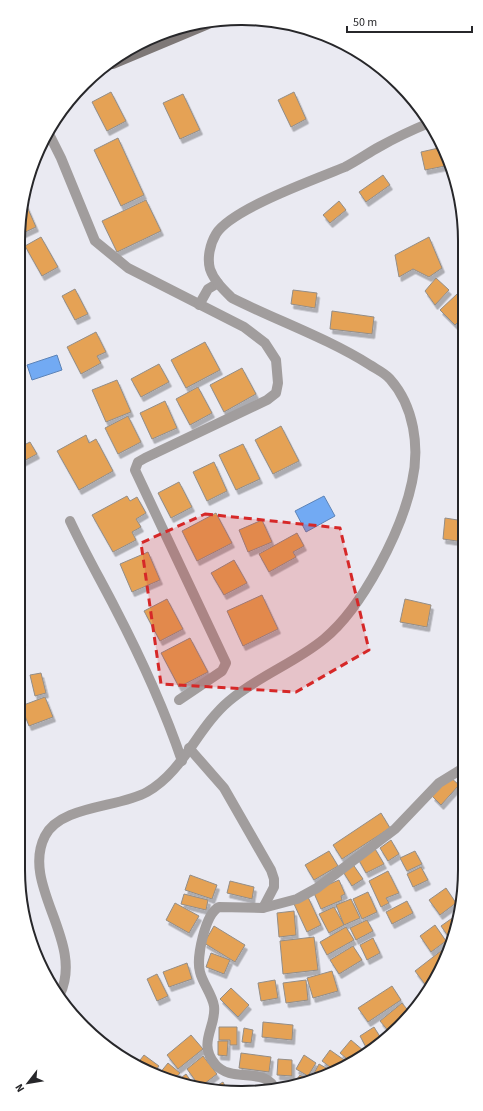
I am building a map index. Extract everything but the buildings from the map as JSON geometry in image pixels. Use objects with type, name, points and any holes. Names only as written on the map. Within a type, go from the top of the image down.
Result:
[{"type":"main road","points":[[123,60],[194,30]]},
{"type":"street","points":[[61,990],[66,969],[63,944],[40,878],[41,852],[45,836],[56,824],[80,811],[118,803],[147,792],[182,761],[208,723],[229,701],[262,678],[297,659],[325,639],[348,618],[384,557],[395,533],[412,481],[415,452],[412,421],[404,398],[389,377],[358,358],[232,298],[218,284],[210,269],[209,249],[216,233],[230,221],[249,209],[347,166],[380,146],[424,124]]},
{"type":"street","points":[[51,138],[61,158],[95,241],[128,268],[244,327],[265,343],[276,360],[278,382],[276,393],[267,400],[144,458],[138,462],[135,470],[226,663],[222,671],[179,700]]},
{"type":"street","points":[[199,305],[208,289],[218,284]]},
{"type":"street","points":[[70,521],[83,549],[116,609],[164,710],[182,761]]},
{"type":"street","points":[[190,748],[224,788],[271,870],[274,879],[274,887],[263,908]]},
{"type":"street","points":[[272,1084],[271,1080],[265,1077],[229,1074],[221,1070],[211,1058],[207,1040],[214,1007],[199,966],[203,936],[216,908],[263,908],[298,899],[317,888],[395,829],[439,783],[458,771]]},
{"type":"highlighted area","points":[[205,514],[340,528],[369,650],[296,692],[161,684],[141,543]]},
{"type":"water","points":[[57,355],[62,370],[32,380],[27,365]]},
{"type":"water","points":[[324,496],[335,516],[306,532],[295,511]]}]
